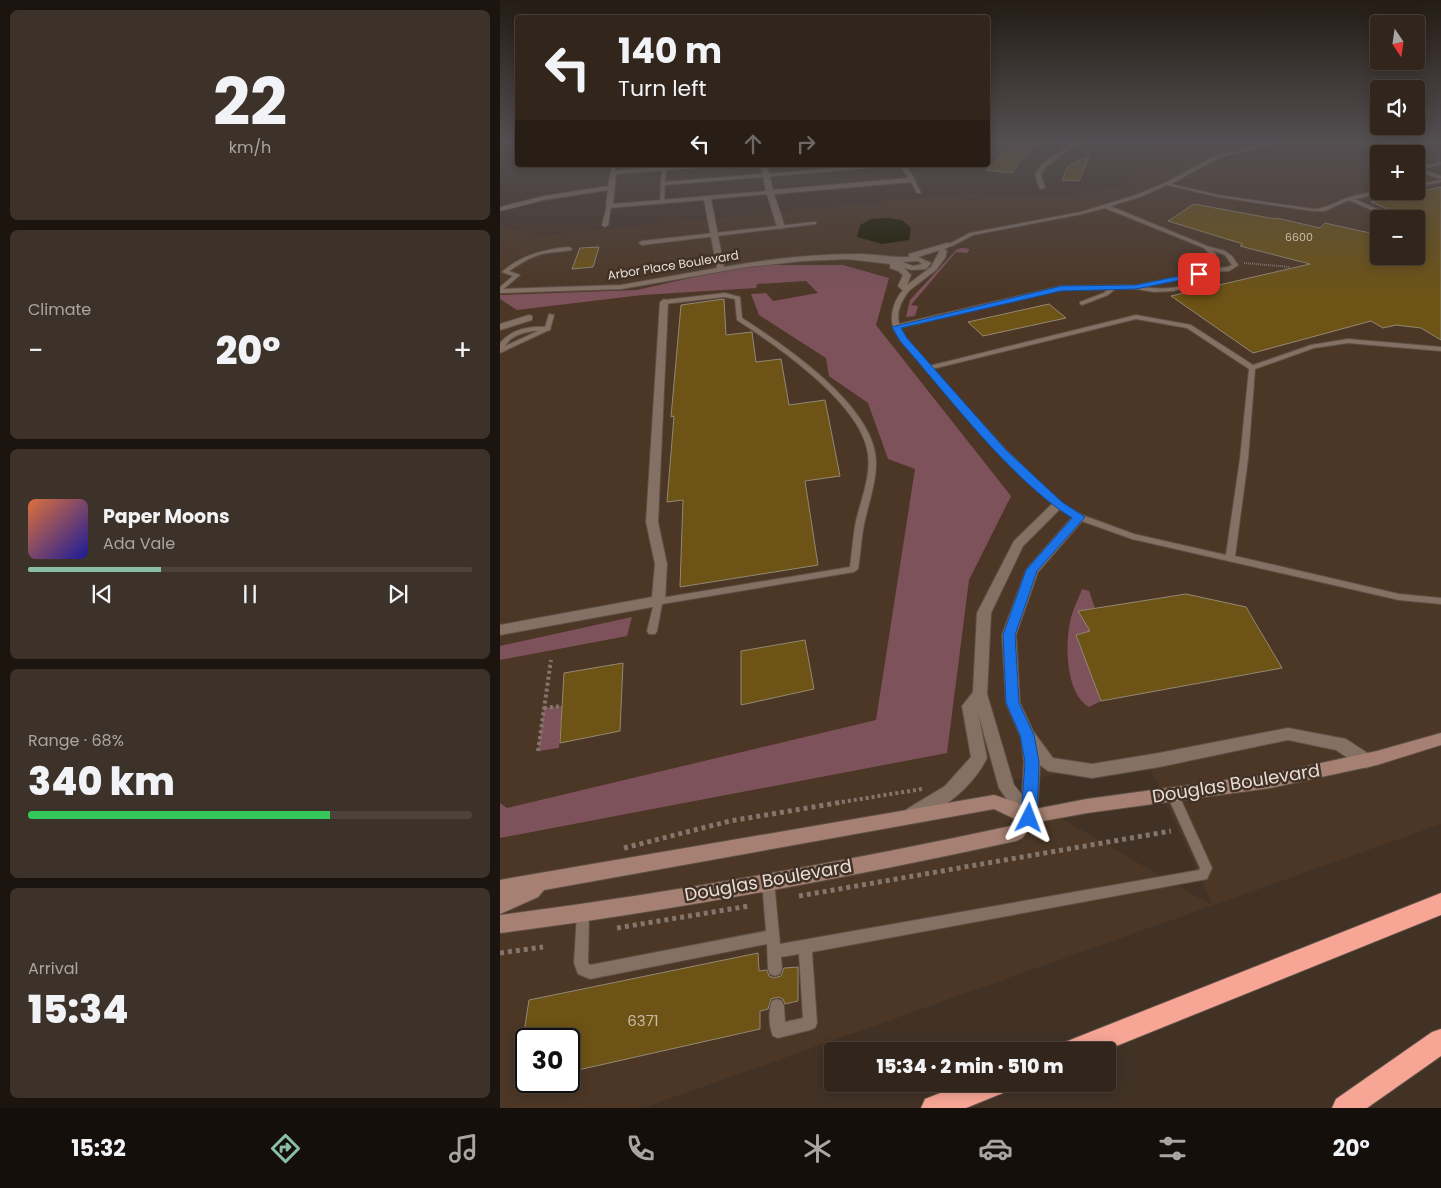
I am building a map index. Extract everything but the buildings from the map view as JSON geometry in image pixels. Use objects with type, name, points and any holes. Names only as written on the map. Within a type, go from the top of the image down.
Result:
[{"type":"highway","points":[[1096,1042],[1441,904]]},
{"type":"highway","points":[[1346,1108],[1441,1041]]},
{"type":"highway","points":[[934,1108],[974,1092]]},
{"type":"main road","name":"Douglas Boulevard","points":[[500,924],[583,914],[1016,832],[1029,818],[1087,806],[1270,781],[1366,760],[1441,739]]},
{"type":"main road","points":[[500,889],[994,802],[1009,806],[1029,818]]},
{"type":"main road","points":[[500,905],[532,892],[539,882]]},
{"type":"street","points":[[500,209],[544,198],[579,193]]},
{"type":"street","points":[[610,193],[609,206],[763,193]]},
{"type":"street","points":[[770,193],[781,227]]},
{"type":"street","points":[[707,198],[721,269]]},
{"type":"street","points":[[862,261],[878,262],[901,269],[907,275],[902,286],[907,289],[950,245]]},
{"type":"street","points":[[877,257],[911,256],[950,245]]},
{"type":"street","name":"Arbor Place Boulevard","points":[[850,258],[862,261],[909,264],[919,259],[942,255]]},
{"type":"street","name":"Arbor Place Boulevard","points":[[500,290],[621,287],[721,269],[803,259],[877,257],[926,268]]},
{"type":"street","points":[[919,259],[926,268]]},
{"type":"street","points":[[909,264],[914,280]]},
{"type":"street","points":[[500,630],[658,601],[661,564],[652,522],[657,402],[664,302]]},
{"type":"street","points":[[500,327],[528,318]]},
{"type":"street","points":[[1029,818],[1007,788],[980,694],[984,613],[1018,544],[1058,504]]},
{"type":"street","points":[[1079,517],[1032,570],[1009,635],[1013,703],[1027,735],[1048,764],[1092,771],[1154,762],[1288,734],[1340,744],[1366,760]]},
{"type":"street","points":[[903,819],[956,787],[966,779],[975,765],[979,758],[969,706],[980,694]]},
{"type":"street","points":[[1027,735],[1032,762],[1029,818]]},
{"type":"lane","points":[[662,202],[663,193]]},
{"type":"lane","points":[[950,245],[972,234],[1082,213],[1142,193]]},
{"type":"lane","points":[[1204,193],[1313,210],[1323,210],[1350,199],[1370,195]]},
{"type":"lane","points":[[1350,199],[1376,210]]},
{"type":"lane","points":[[605,225],[609,206]]},
{"type":"lane","points":[[1105,206],[1206,247],[1224,250],[1231,256],[1235,264],[1229,269],[1201,271]]},
{"type":"lane","points":[[642,243],[814,223]]},
{"type":"lane","points":[[896,327],[1061,288],[1136,287],[1199,274],[1213,254],[1206,247]]},
{"type":"lane","points":[[500,290],[517,276],[505,272],[530,255],[544,250],[569,249]]},
{"type":"lane","points":[[1082,303],[1106,294],[1112,288]]},
{"type":"lane","points":[[907,289],[894,313],[896,327],[903,340],[1003,452],[1058,504],[1079,517],[1132,536],[1399,597],[1441,601]]},
{"type":"lane","points":[[652,632],[658,601],[854,569],[860,525],[872,469],[870,444],[852,410],[807,368],[757,329],[739,319],[738,298],[725,295],[664,302]]},
{"type":"lane","points":[[548,329],[551,315]]},
{"type":"lane","points":[[928,368],[1136,317],[1189,326],[1252,368]]},
{"type":"lane","points":[[529,328],[546,329],[500,351],[504,341],[515,334],[529,328]]},
{"type":"lane","points":[[1252,368],[1313,346],[1348,341],[1441,349]]},
{"type":"lane","points":[[1230,558],[1244,459],[1252,368]]},
{"type":"lane","points":[[774,952],[1203,874],[1206,868],[1173,794]]},
{"type":"lane","points":[[768,880],[775,969]]},
{"type":"lane","points":[[583,914],[581,963],[583,969],[590,972],[773,936]]},
{"type":"lane","points":[[777,1006],[778,1031],[810,1023],[805,946]]},
{"type":"path","points":[[538,751],[551,660]]},
{"type":"path","points":[[544,708],[562,706]]},
{"type":"path","points":[[614,851],[730,821],[930,788]]},
{"type":"path","points":[[799,896],[1171,831]]},
{"type":"path","points":[[617,928],[749,906]]},
{"type":"path","points":[[500,953],[544,947]]},
{"type":"shaded area","points":[[1079,193],[1370,193],[1370,200],[1425,200],[1425,193],[1441,193],[1441,824],[1213,905],[1148,763],[998,782],[1212,905],[643,1108],[500,1108],[500,227],[544,235],[966,194],[1057,196]]},
{"type":"shaded area","points":[[889,218],[902,220],[911,228],[909,240],[882,244],[857,237],[860,225],[871,219]]},
{"type":"shaded area","points":[[957,249],[970,249],[967,253],[956,252],[911,305],[918,306],[915,316],[906,317],[910,300]]},
{"type":"shaded area","points":[[747,265],[843,265],[889,278],[876,325],[1011,496],[969,580],[947,753],[500,838],[500,803],[507,808],[876,720],[915,469],[888,459],[868,403],[829,376],[826,358],[759,315],[751,294],[766,293],[773,301],[818,293],[806,281],[757,284],[756,288],[642,295],[517,310],[500,299],[500,295],[637,290]]},
{"type":"shaded area","points":[[1082,589],[1089,591],[1095,608],[1079,611],[1090,631],[1076,635],[1101,701],[1089,707],[1081,701],[1076,692],[1069,669],[1068,656],[1070,622]]},
{"type":"shaded area","points":[[632,617],[627,636],[500,660],[500,646]]},
{"type":"shaded area","points":[[562,706],[559,748],[538,751],[544,708]]},
{"type":"route","points":[[1029,818],[1032,762],[1027,735],[1013,703],[1009,635],[1032,570],[1079,517],[1058,504],[1003,452],[903,340],[896,327],[1061,288],[1136,287],[1199,274]]}]
